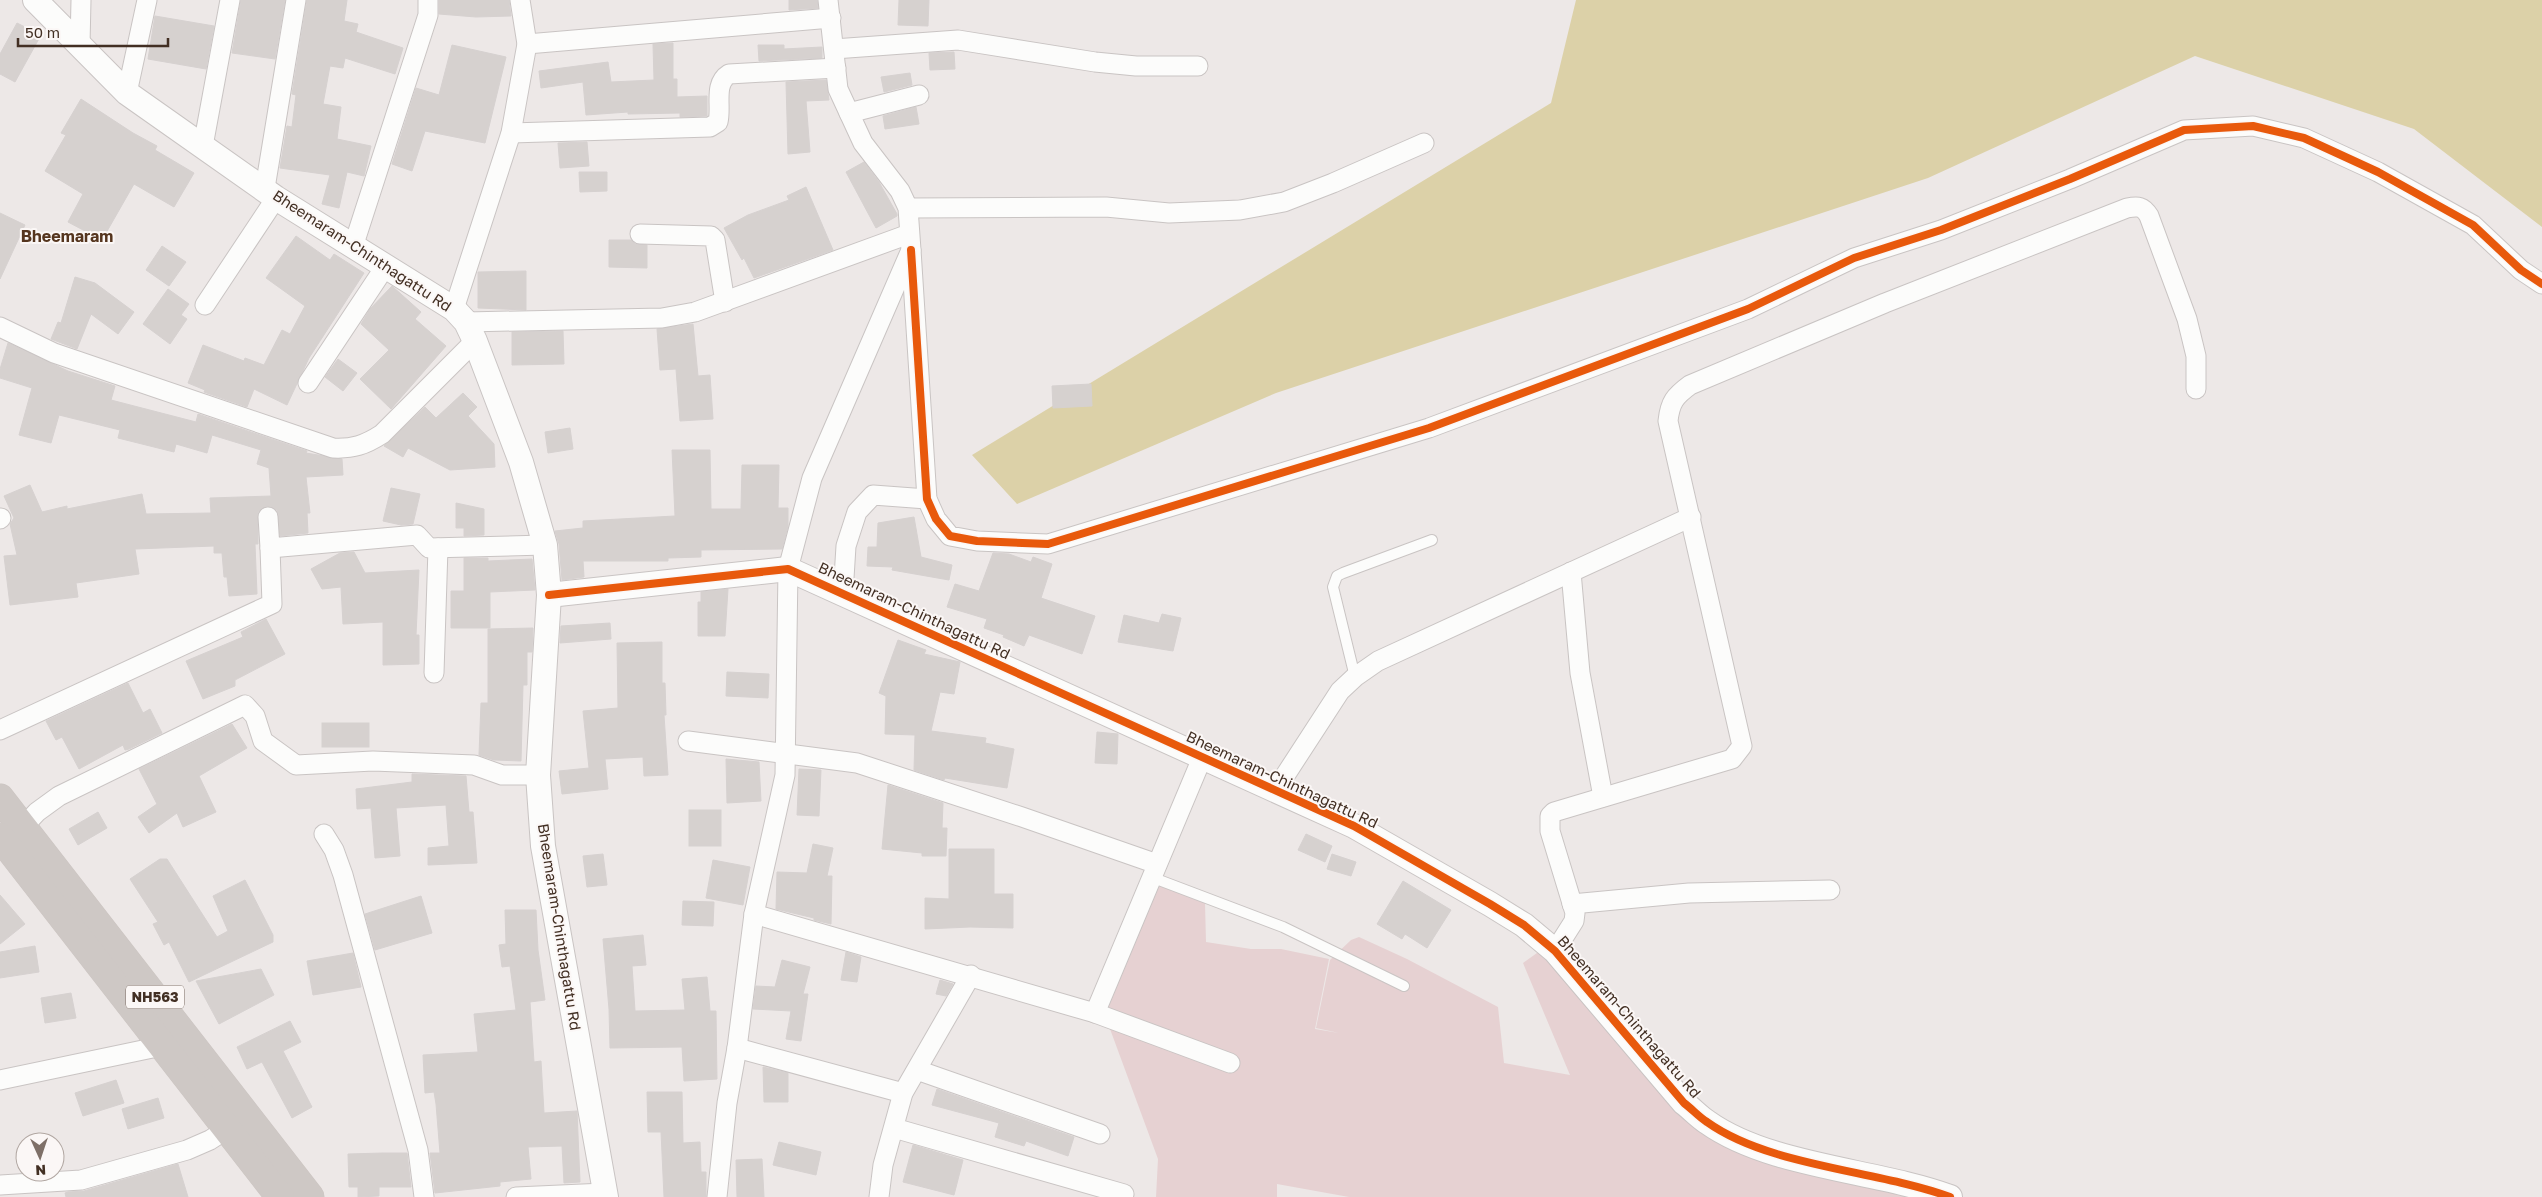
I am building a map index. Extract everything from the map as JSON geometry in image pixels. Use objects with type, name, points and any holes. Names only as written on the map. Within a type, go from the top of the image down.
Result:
[{"type":"highway","name":"NH563","points":[[0,798],[12,832],[162,1046],[280,1197]]},
{"type":"highway","name":"NH563","points":[[12,832],[310,1197]]},
{"type":"street","name":"Bheemaram-Chinthagattu Rd","points":[[35,0],[127,94],[465,324],[521,462],[545,545],[549,595],[538,775],[543,846],[606,1195]]},
{"type":"street","points":[[80,45],[82,0]]},
{"type":"street","points":[[127,94],[147,0]]},
{"type":"street","points":[[203,146],[230,0]]},
{"type":"street","points":[[205,304],[270,193],[296,0]]},
{"type":"street","points":[[353,248],[428,15],[428,0]]},
{"type":"street","points":[[0,327],[54,353],[333,448],[352,449],[369,443],[382,434],[465,324],[511,133],[527,44],[520,0]]},
{"type":"street","points":[[527,44],[829,9],[838,88],[862,142],[900,191],[908,208],[927,499],[936,518],[950,536],[977,541],[1048,544],[1429,428],[1748,309],[1854,258],[1941,230],[2070,179],[2184,130],[2253,126],[2304,138],[2378,172],[2473,225],[2521,270],[2542,284]]},
{"type":"street","points":[[834,49],[958,40],[1095,62],[1136,66],[1198,66]]},
{"type":"street","points":[[511,133],[710,126],[718,122],[719,85],[724,76],[729,74],[836,68]]},
{"type":"street","points":[[849,113],[919,95]]},
{"type":"street","points":[[908,208],[1106,207],[1170,213],[1240,210],[1284,202],[1333,184],[1424,143]]},
{"type":"street","points":[[1555,951],[1574,921],[1572,904],[1550,831],[1550,816],[1554,812],[1732,758],[1742,746],[1668,421],[1670,405],[1674,396],[1690,385],[1884,303],[2127,208],[2139,206],[2149,216],[2190,329],[2196,356],[2196,389]]},
{"type":"street","points":[[640,234],[711,236],[715,240],[725,302]]},
{"type":"street","points":[[465,324],[662,318],[695,312],[910,242]]},
{"type":"street","points":[[717,1197],[727,1103],[737,1048],[754,914],[785,774],[788,569],[812,478],[910,242]]},
{"type":"street","points":[[308,383],[385,268]]},
{"type":"street","points":[[843,594],[846,546],[857,512],[873,495],[927,499]]},
{"type":"street","points":[[0,730],[272,604],[268,517]]},
{"type":"street","points":[[1275,791],[1340,691],[1378,660],[1691,517]]},
{"type":"street","points":[[270,548],[417,535],[429,548],[545,545]]},
{"type":"street","points":[[434,673],[438,548]]},
{"type":"street","name":"Bheemaram-Chinthagattu Rd","points":[[788,569],[1354,826],[1482,899],[1524,925],[1555,951],[1684,1103],[1708,1123],[1737,1138],[1775,1152],[1950,1197]]},
{"type":"street","points":[[549,595],[788,569]]},
{"type":"street","points":[[1572,572],[1579,665],[1603,797]]},
{"type":"street","points":[[12,832],[59,796],[245,705],[255,716],[263,741],[296,765],[373,760],[474,765],[502,775],[538,775]]},
{"type":"street","points":[[688,741],[857,763],[1022,817],[1154,871]]},
{"type":"street","points":[[1096,1013],[1202,758]]},
{"type":"street","points":[[324,834],[334,850],[342,875],[418,1150],[424,1197]]},
{"type":"street","points":[[1572,904],[1689,893],[1830,890]]},
{"type":"street","points":[[754,914],[1096,1013],[1230,1062]]},
{"type":"street","points":[[880,1197],[883,1165],[903,1093],[970,975]]},
{"type":"street","points":[[0,1080],[162,1046]]},
{"type":"street","points":[[737,1048],[903,1093]]},
{"type":"street","points":[[916,1070],[1100,1134]]},
{"type":"street","points":[[894,1128],[1124,1194]]},
{"type":"street","points":[[0,1185],[81,1180],[186,1150],[210,1140],[226,1129]]},
{"type":"street","points":[[516,1197],[606,1195]]},
{"type":"lane","points":[[1355,677],[1333,587],[1335,580],[1343,573],[1432,540]]},
{"type":"lane","points":[[1154,871],[1283,927],[1404,986]]},
{"type":"shaded area","points":[[1576,0],[2542,0],[2542,227],[2414,129],[2195,56],[1928,178],[1276,393],[1017,504],[972,455],[1551,103]]},
{"type":"shaded area","points":[[1159,880],[1205,903],[1206,942],[1251,949],[1281,949],[1329,959],[1315,1029],[1339,1033],[1316,1028],[1330,960],[1351,940],[1359,937],[1407,959],[1498,1007],[1504,1063],[1570,1075],[1523,963],[1544,948],[1699,1125],[1932,1197],[1349,1197],[1277,1184],[1277,1197],[1156,1197],[1158,1159],[1103,1010]]},
{"type":"building","points":[[241,0],[285,0],[275,59],[232,53]]},
{"type":"building","points":[[307,0],[347,0],[344,21],[358,24],[356,32],[403,48],[395,74],[345,58],[343,68],[330,66],[323,104],[341,107],[337,139],[371,146],[364,176],[347,172],[339,208],[322,204],[330,175],[280,168],[287,126],[292,127],[296,95],[292,94]]},
{"type":"building","points":[[439,0],[509,0],[511,16],[476,17],[439,14]]},
{"type":"building","points":[[789,0],[817,0],[818,8],[789,10]]},
{"type":"building","points":[[899,0],[929,0],[928,26],[898,25]]},
{"type":"building","points":[[155,16],[214,26],[206,69],[148,59]]},
{"type":"building","points":[[17,23],[41,35],[15,82],[0,74],[0,54]]},
{"type":"building","points":[[673,43],[673,79],[677,79],[677,97],[707,96],[707,116],[680,117],[680,113],[628,114],[628,112],[586,115],[583,82],[541,88],[539,71],[608,62],[611,82],[654,80],[653,44]]},
{"type":"building","points":[[452,45],[506,57],[485,143],[425,131],[412,171],[392,164],[416,88],[439,95]]},
{"type":"building","points":[[758,45],[784,45],[784,49],[822,47],[822,58],[759,61]]},
{"type":"building","points":[[954,52],[955,69],[930,70],[929,53]]},
{"type":"building","points":[[910,73],[912,85],[884,92],[881,77]]},
{"type":"building","points":[[826,80],[829,100],[806,101],[810,152],[788,154],[786,82]]},
{"type":"building","points":[[81,99],[133,133],[157,146],[155,150],[194,173],[174,207],[134,184],[102,240],[68,222],[83,194],[45,171],[66,135],[61,133]]},
{"type":"building","points":[[916,107],[919,124],[885,129],[883,116]]},
{"type":"building","points":[[587,142],[589,166],[560,168],[558,143]]},
{"type":"building","points":[[864,162],[879,182],[897,214],[897,216],[876,228],[846,172]]},
{"type":"building","points":[[579,172],[607,172],[607,191],[580,192]]},
{"type":"building","points":[[806,187],[833,250],[754,278],[744,258],[742,260],[724,228],[748,215],[789,200],[787,196]]},
{"type":"building","points":[[0,213],[25,225],[0,279]]},
{"type":"building","points":[[296,236],[330,260],[334,254],[364,273],[309,358],[287,405],[254,389],[247,407],[204,392],[205,390],[188,383],[203,345],[244,361],[245,358],[264,365],[282,330],[290,334],[305,306],[266,278]]},
{"type":"building","points":[[609,240],[631,240],[635,244],[647,245],[647,268],[609,267]]},
{"type":"building","points":[[162,246],[186,262],[169,286],[146,270]]},
{"type":"building","points":[[526,271],[526,310],[478,308],[478,272]]},
{"type":"building","points":[[75,277],[95,283],[134,312],[118,334],[91,314],[77,349],[51,339],[58,322],[61,323]]},
{"type":"building","points":[[392,286],[421,312],[415,319],[446,346],[391,409],[360,379],[389,350],[361,324],[370,309]]},
{"type":"building","points":[[168,289],[189,304],[181,315],[187,319],[170,344],[143,324]]},
{"type":"building","points":[[693,324],[698,376],[710,375],[713,419],[680,421],[676,369],[660,370],[657,329]]},
{"type":"building","points":[[563,331],[564,364],[512,365],[512,332]]},
{"type":"building","points":[[8,343],[68,371],[115,386],[111,400],[196,422],[198,414],[307,451],[306,453],[342,459],[343,475],[306,477],[310,513],[307,513],[308,533],[280,536],[277,510],[267,506],[258,512],[258,544],[255,544],[257,594],[229,596],[227,577],[224,577],[222,553],[214,553],[214,546],[135,549],[139,574],[76,583],[78,597],[10,605],[4,556],[17,555],[10,524],[14,518],[4,496],[30,485],[42,512],[142,494],[146,514],[211,513],[210,498],[271,496],[269,468],[257,464],[261,450],[212,435],[207,453],[176,444],[174,452],[118,438],[120,430],[59,415],[51,443],[19,435],[32,388],[0,378],[0,369]]},
{"type":"building","points":[[338,359],[357,373],[343,391],[325,377]]},
{"type":"building","points":[[1091,384],[1092,406],[1053,408],[1052,386]]},
{"type":"building","points":[[463,393],[477,407],[468,416],[494,444],[495,467],[450,470],[408,448],[403,457],[384,446],[425,407],[436,418]]},
{"type":"building","points":[[570,428],[573,449],[548,453],[545,432]]},
{"type":"building","points":[[672,450],[710,450],[711,509],[741,509],[742,465],[779,465],[778,508],[788,508],[788,526],[782,549],[701,550],[701,557],[668,558],[668,561],[583,561],[584,577],[562,580],[559,544],[555,531],[583,528],[583,521],[675,516]]},
{"type":"building","points":[[391,488],[420,494],[413,524],[401,525],[383,521]]},
{"type":"building","points":[[456,503],[484,509],[484,535],[464,536],[464,528],[456,528]]},
{"type":"building","points":[[914,517],[921,557],[952,565],[949,580],[892,570],[893,567],[867,566],[868,547],[877,547],[878,523]]},
{"type":"building","points":[[354,552],[365,573],[419,570],[416,635],[419,635],[419,664],[383,665],[383,622],[343,624],[341,587],[322,589],[311,569],[340,553]]},
{"type":"building","points":[[993,553],[1009,554],[1031,562],[1033,557],[1052,564],[1041,598],[1095,616],[1082,654],[1029,635],[1024,646],[1003,637],[1004,635],[984,628],[987,619],[947,607],[955,584],[979,591]]},
{"type":"building","points":[[464,558],[488,558],[488,561],[532,559],[535,590],[490,592],[490,628],[451,628],[451,591],[464,591]]},
{"type":"building","points":[[728,589],[725,636],[698,636],[698,602],[701,602],[701,592]]},
{"type":"building","points":[[1162,614],[1181,618],[1173,651],[1118,642],[1124,615],[1159,623]]},
{"type":"building","points":[[266,619],[285,654],[235,680],[235,686],[203,699],[186,661],[243,637],[241,632]]},
{"type":"building","points":[[610,623],[611,639],[560,643],[561,626]]},
{"type":"building","points":[[533,628],[532,652],[527,652],[527,685],[523,685],[521,761],[494,760],[479,755],[481,703],[488,703],[488,629]]},
{"type":"building","points":[[898,640],[926,650],[924,654],[960,662],[954,694],[940,692],[931,731],[986,738],[985,743],[1014,749],[1007,788],[945,778],[944,780],[914,770],[915,735],[885,734],[886,696],[879,693]]},
{"type":"building","points":[[662,642],[662,683],[665,683],[666,715],[664,715],[668,775],[644,776],[643,757],[605,759],[608,789],[562,794],[559,771],[589,768],[583,711],[618,708],[617,643]]},
{"type":"building","points":[[727,672],[769,674],[768,698],[726,696]]},
{"type":"building","points":[[128,683],[143,713],[150,709],[162,733],[129,749],[125,750],[123,745],[79,769],[62,737],[56,740],[46,721]]},
{"type":"building","points":[[322,723],[369,723],[369,747],[322,747]]},
{"type":"building","points":[[232,724],[247,748],[199,776],[216,812],[183,827],[177,813],[149,833],[138,817],[157,804],[139,769]]},
{"type":"building","points":[[1097,732],[1118,734],[1117,764],[1095,763]]},
{"type":"building","points":[[726,759],[759,762],[761,801],[727,803]]},
{"type":"building","points":[[799,769],[821,770],[819,816],[797,815]]},
{"type":"building","points":[[412,774],[466,776],[469,812],[473,812],[477,863],[428,865],[428,848],[449,846],[446,805],[396,808],[400,856],[375,858],[371,808],[357,809],[356,789],[412,782]]},
{"type":"building","points":[[888,785],[943,803],[942,828],[947,828],[946,856],[922,856],[922,853],[882,849]]},
{"type":"building","points":[[689,810],[721,810],[721,846],[689,846]]},
{"type":"building","points":[[98,812],[107,828],[78,845],[69,829]]},
{"type":"building","points":[[1306,834],[1332,846],[1325,862],[1298,850]]},
{"type":"building","points":[[813,844],[833,848],[827,876],[832,876],[831,924],[776,909],[777,872],[807,873]]},
{"type":"building","points":[[949,849],[994,849],[994,894],[1013,894],[1013,928],[925,929],[925,898],[949,899]]},
{"type":"building","points":[[603,854],[607,885],[587,887],[583,856]]},
{"type":"building","points":[[1332,854],[1356,862],[1351,876],[1327,869]]},
{"type":"building","points":[[160,859],[167,859],[217,937],[228,931],[213,896],[245,880],[273,935],[273,942],[189,982],[169,942],[164,945],[153,924],[158,922],[130,879]]},
{"type":"building","points":[[713,860],[750,867],[743,905],[706,898]]},
{"type":"building","points":[[1403,881],[1451,910],[1427,948],[1405,934],[1402,939],[1377,924]]},
{"type":"building","points":[[0,895],[25,924],[0,944]]},
{"type":"building","points":[[421,896],[432,933],[375,950],[365,914]]},
{"type":"building","points":[[683,901],[714,902],[713,926],[682,925]]},
{"type":"building","points":[[505,910],[536,910],[538,950],[545,1000],[530,1002],[534,1062],[541,1061],[544,1113],[577,1111],[580,1182],[564,1183],[562,1146],[528,1147],[531,1179],[500,1182],[500,1186],[435,1193],[430,1153],[440,1153],[436,1104],[434,1092],[425,1093],[423,1055],[478,1052],[474,1014],[516,1010],[510,966],[502,967],[499,945],[506,944]]},
{"type":"building","points":[[643,935],[646,965],[632,966],[635,1011],[685,1010],[682,979],[707,977],[710,1011],[716,1011],[717,1079],[684,1081],[682,1047],[610,1048],[609,1009],[603,939]]},
{"type":"building","points":[[35,946],[39,972],[0,978],[0,952]]},
{"type":"building","points":[[846,952],[861,957],[857,982],[841,980]]},
{"type":"building","points":[[353,953],[361,987],[313,995],[307,961]]},
{"type":"building","points":[[782,960],[810,967],[803,994],[808,994],[801,1041],[786,1039],[791,1011],[753,1009],[756,986],[775,987]]},
{"type":"building","points":[[261,969],[274,995],[219,1024],[196,981]]},
{"type":"building","points":[[940,980],[953,984],[946,996],[936,994]]},
{"type":"building","points":[[71,993],[76,1018],[45,1023],[41,998]]},
{"type":"building","points":[[290,1021],[301,1042],[283,1051],[312,1107],[292,1118],[262,1062],[247,1069],[237,1047]]},
{"type":"building","points":[[763,1067],[788,1073],[788,1102],[764,1102]]},
{"type":"building","points":[[116,1080],[124,1103],[83,1116],[75,1093]]},
{"type":"building","points":[[937,1089],[1074,1137],[1068,1156],[1026,1141],[1024,1146],[995,1137],[999,1123],[932,1105]]},
{"type":"building","points":[[647,1092],[682,1092],[683,1143],[700,1142],[701,1172],[706,1172],[706,1197],[664,1197],[661,1132],[648,1132]]},
{"type":"building","points":[[158,1098],[164,1118],[128,1129],[122,1109]]},
{"type":"building","points":[[779,1142],[821,1152],[816,1175],[773,1165]]},
{"type":"building","points":[[913,1145],[963,1160],[954,1195],[903,1182]]},
{"type":"building","points":[[407,1153],[411,1187],[379,1187],[379,1196],[358,1197],[358,1187],[349,1187],[348,1154]]},
{"type":"building","points":[[762,1159],[764,1197],[737,1197],[736,1160]]},
{"type":"building","points":[[178,1164],[188,1197],[66,1197],[65,1193],[68,1192],[84,1191]]},
{"type":"cycle path","points":[[911,250],[927,499],[936,519],[950,536],[977,541],[1048,544],[1429,428],[1748,309],[1854,258],[1941,230],[2070,179],[2184,130],[2253,126],[2304,138],[2378,172],[2473,225],[2521,270],[2542,284]]},
{"type":"cycle path","points":[[549,595],[788,569],[1354,826],[1490,904],[1524,925],[1555,951],[1684,1103],[1704,1120],[1733,1137],[1761,1149],[1792,1158],[1890,1180],[1950,1197]]},
{"type":"district","name":"Bheemaram","points":[[67,236]]}]
